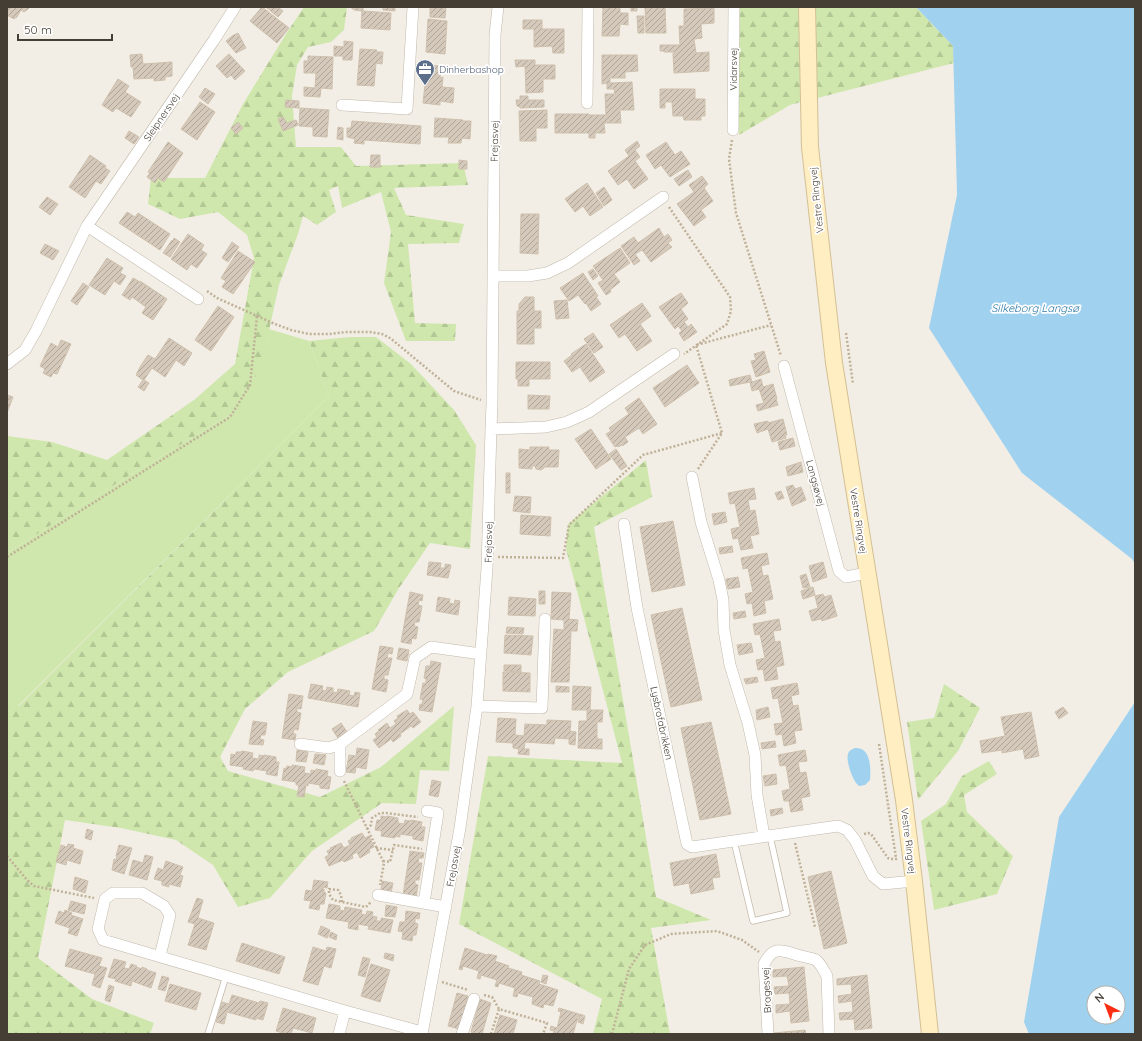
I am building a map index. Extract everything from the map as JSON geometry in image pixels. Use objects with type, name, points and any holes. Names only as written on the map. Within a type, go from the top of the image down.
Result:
[{"type":"main road","name":"Vestre Ringvej","points":[[807,7],[810,147],[834,363],[904,800],[930,1034]]},
{"type":"street","name":"Sleipnersvej","points":[[7,364],[25,350],[36,331],[87,226],[214,40],[234,7]]},
{"type":"street","points":[[342,105],[407,109],[413,7]]},
{"type":"street","name":"Frejasvej","points":[[104,901],[98,929],[103,940],[422,1033],[460,828],[477,706],[481,654],[488,557],[492,404],[495,35],[498,7]]},
{"type":"street","points":[[587,103],[588,7]]},
{"type":"street","name":"Vidarsvej","points":[[733,130],[734,7]]},
{"type":"street","points":[[493,276],[528,276],[547,273],[568,263],[663,197]]},
{"type":"street","points":[[87,226],[198,299]]},
{"type":"street","points":[[491,429],[546,427],[567,422],[589,412],[674,354]]},
{"type":"street","name":"Langsøvej","points":[[784,366],[839,571],[846,577],[867,573]]},
{"type":"street","points":[[692,477],[701,522],[719,580],[723,600],[724,630],[730,665],[748,722],[755,755],[757,794],[767,836]]},
{"type":"street","name":"Lysbrofabrikken","points":[[624,524],[637,608],[687,844],[692,847],[838,826],[847,830],[855,840],[873,876],[883,884],[914,881]]},
{"type":"street","points":[[477,706],[542,708],[545,619]]},
{"type":"street","points":[[300,744],[329,748],[340,744],[407,694],[415,658],[431,647],[481,654]]},
{"type":"street","points":[[340,744],[340,771]]},
{"type":"street","points":[[424,903],[438,813],[427,811]]},
{"type":"street","points":[[104,901],[113,893],[142,893],[164,906],[170,915],[160,956]]},
{"type":"street","points":[[378,895],[446,907]]},
{"type":"street","name":"Bragesvej","points":[[768,1034],[764,964],[767,957],[772,952],[779,950],[816,960],[823,968],[827,976],[829,1034]]},
{"type":"street","points":[[462,1034],[475,994]]},
{"type":"street","points":[[339,1034],[345,1011]]},
{"type":"lane","points":[[734,841],[753,921],[788,913],[767,836]]},
{"type":"lane","points":[[208,1034],[226,976]]},
{"type":"path","points":[[733,130],[729,159],[736,213],[784,366]]},
{"type":"path","points":[[663,197],[730,297],[731,311],[727,324],[683,355],[674,354]]},
{"type":"path","points":[[205,289],[217,298],[291,330],[310,334],[370,332],[382,334],[390,338],[454,392],[492,404]]},
{"type":"path","points":[[7,557],[230,417],[250,385],[257,316]]},
{"type":"path","points":[[696,345],[771,325]]},
{"type":"path","points":[[696,345],[722,433]]},
{"type":"path","points":[[692,477],[722,433]]},
{"type":"path","points":[[488,557],[563,558],[569,525],[643,455],[722,433]]},
{"type":"path","points":[[340,771],[384,864],[378,895],[366,907],[342,902],[333,900],[329,894],[329,889],[338,890],[341,895],[342,902]]},
{"type":"path","points":[[367,829],[372,818],[380,813],[421,818],[427,811]]},
{"type":"path","points":[[793,832],[815,927]]},
{"type":"path","points":[[855,840],[861,835],[868,833],[871,834],[888,858],[911,857]]},
{"type":"path","points":[[383,861],[390,862],[394,846],[432,850]]},
{"type":"path","points":[[376,848],[393,850]]},
{"type":"path","points":[[7,856],[34,886],[104,901]]},
{"type":"path","points":[[612,1034],[628,969],[645,946],[671,934],[717,931],[742,940],[767,957]]},
{"type":"path","points":[[432,979],[475,994],[492,997],[499,1009],[547,1023],[543,1034]]},
{"type":"path","points":[[491,1034],[499,1009]]},
{"type":"green space","points":[[304,7],[347,7],[344,30],[331,42],[308,47],[297,65],[292,96],[296,147],[341,147],[356,166],[463,163],[468,185],[394,188],[406,215],[464,224],[459,243],[408,244],[415,323],[456,324],[455,341],[406,341],[384,283],[391,232],[381,192],[342,208],[338,186],[329,190],[336,212],[317,225],[303,216],[279,285],[267,340],[250,393],[233,413],[125,478],[7,553],[7,436],[52,442],[107,460],[194,400],[235,364],[254,258],[247,235],[218,212],[180,219],[148,204],[151,178],[205,178],[243,104]]},
{"type":"green space","points":[[737,7],[916,7],[953,46],[954,63],[790,105],[739,135]]},
{"type":"green space","points":[[269,329],[309,341],[329,396],[18,706],[7,706],[7,553],[125,478],[233,413],[267,340]]},
{"type":"green space","points":[[350,337],[376,337],[411,364],[454,410],[476,445],[470,549],[430,543],[399,588],[374,631],[288,672],[245,709],[220,757],[228,771],[320,797],[381,767],[454,706],[449,771],[420,770],[416,804],[382,803],[312,851],[270,898],[238,907],[213,865],[176,840],[121,828],[65,820],[38,958],[92,999],[154,1023],[150,1034],[7,1034],[7,706],[19,706],[329,396],[309,341]]},
{"type":"green space","points":[[646,460],[652,497],[594,527],[656,897],[711,920],[651,928],[670,1034],[593,1034],[602,999],[459,924],[488,756],[622,763],[566,549],[568,524]]},
{"type":"green space","points":[[944,684],[980,708],[958,751],[918,800],[907,722],[934,718]]},
{"type":"green space","points":[[989,761],[997,774],[964,795],[967,812],[1013,856],[997,894],[934,910],[921,821],[946,804],[962,776]]},
{"type":"water","name":"Silkeborg Langsø","points":[[916,7],[1135,7],[1135,564],[1132,559],[1022,473],[929,328],[957,195],[953,46]]},
{"type":"water","points":[[1135,702],[1135,1034],[1029,1034],[1024,1022],[1059,817]]},
{"type":"water","points":[[855,748],[864,751],[869,759],[870,780],[865,785],[859,786],[857,784],[848,764],[848,755],[850,751]]},
{"type":"building","points":[[7,7],[30,7],[24,12],[21,10],[14,19],[7,15]]},
{"type":"building","points":[[262,7],[289,28],[277,43],[250,21]]},
{"type":"building","points":[[266,7],[278,7],[283,11],[278,17]]},
{"type":"building","points":[[352,7],[363,7],[363,11],[391,13],[390,30],[361,28],[362,11],[354,10]]},
{"type":"building","points":[[383,7],[395,7],[395,11],[383,10]]},
{"type":"building","points":[[430,7],[446,7],[445,18],[430,17]]},
{"type":"building","points":[[603,7],[620,7],[620,13],[628,13],[628,25],[620,24],[619,36],[602,36]]},
{"type":"building","points":[[631,7],[637,7],[637,11],[631,11]]},
{"type":"building","points":[[645,7],[665,7],[666,33],[646,33]]},
{"type":"building","points":[[714,8],[714,23],[701,24],[702,38],[694,39],[696,53],[709,52],[709,71],[674,73],[673,53],[675,52],[660,51],[660,45],[680,45],[679,26],[684,26],[684,9]]},
{"type":"building","points":[[637,16],[644,16],[644,33],[638,33]]},
{"type":"building","points":[[428,19],[447,21],[445,54],[426,52]]},
{"type":"building","points":[[523,20],[542,20],[542,29],[564,29],[564,53],[553,53],[552,46],[534,47],[534,29],[523,29]]},
{"type":"building","points":[[238,33],[246,48],[236,53],[226,41]]},
{"type":"building","points":[[344,41],[353,42],[352,60],[343,60],[343,56],[334,56],[334,46],[344,47]]},
{"type":"building","points":[[360,49],[377,50],[376,52],[383,52],[382,64],[376,63],[374,86],[357,85]]},
{"type":"building","points":[[142,54],[143,64],[172,62],[172,76],[165,77],[165,80],[154,81],[154,78],[134,79],[130,55]]},
{"type":"building","points":[[229,54],[245,71],[235,80],[231,75],[227,78],[216,66]]},
{"type":"building","points":[[602,55],[637,55],[638,71],[625,72],[625,78],[610,78],[610,83],[632,82],[634,110],[620,110],[621,123],[604,123],[605,133],[595,133],[595,138],[589,138],[589,133],[555,133],[555,114],[606,115],[605,94],[615,94],[614,89],[607,89],[607,83],[602,84]]},
{"type":"building","points":[[308,56],[333,57],[332,89],[321,88],[320,97],[304,96],[304,87],[315,88],[316,73],[304,73],[304,61],[308,61]]},
{"type":"building","points":[[515,60],[535,60],[535,65],[555,65],[555,79],[543,79],[543,92],[526,93],[525,66],[516,67]]},
{"type":"building","points":[[427,65],[441,66],[440,78],[443,77],[442,87],[454,88],[453,103],[440,101],[440,105],[423,103]]},
{"type":"building","points":[[118,79],[129,86],[125,92],[141,102],[131,117],[116,108],[113,112],[102,105]]},
{"type":"building","points":[[205,88],[215,94],[208,104],[199,97]]},
{"type":"building","points":[[660,89],[695,89],[695,99],[705,99],[705,116],[701,116],[701,120],[684,120],[683,116],[673,116],[672,102],[665,102],[665,108],[660,108]]},
{"type":"building","points":[[520,96],[528,96],[528,100],[544,100],[544,107],[520,108],[517,106],[516,100],[520,100]]},
{"type":"building","points":[[286,100],[299,101],[299,108],[285,107]]},
{"type":"building","points":[[200,102],[215,112],[197,140],[181,129]]},
{"type":"building","points":[[300,108],[329,110],[327,137],[313,136],[313,127],[299,126]]},
{"type":"building","points":[[547,110],[547,128],[536,128],[536,141],[520,141],[519,111]]},
{"type":"building","points":[[283,117],[287,123],[296,120],[298,125],[283,131],[278,119]]},
{"type":"building","points":[[435,118],[471,121],[470,139],[462,138],[461,143],[448,143],[449,137],[434,137]]},
{"type":"building","points":[[352,121],[421,126],[420,144],[364,140],[364,144],[354,143],[355,139],[347,137],[347,128],[351,128]]},
{"type":"building","points":[[238,122],[243,128],[236,134],[231,128]]},
{"type":"building","points":[[338,127],[343,128],[343,140],[337,139]]},
{"type":"building","points":[[129,131],[139,137],[134,144],[125,138]]},
{"type":"building","points":[[637,141],[640,146],[635,150],[640,157],[635,161],[648,179],[634,189],[627,179],[618,185],[608,171],[629,156],[625,150]]},
{"type":"building","points":[[168,142],[183,153],[164,182],[158,178],[155,183],[147,177],[150,173],[148,172]]},
{"type":"building","points":[[666,142],[675,155],[681,151],[690,164],[670,177],[661,165],[655,169],[646,155]]},
{"type":"building","points":[[90,155],[106,166],[105,168],[110,171],[101,184],[96,181],[85,198],[69,187]]},
{"type":"building","points":[[371,155],[380,155],[380,167],[370,167]]},
{"type":"building","points":[[459,160],[467,161],[467,169],[459,169]]},
{"type":"building","points":[[688,170],[692,177],[679,186],[674,179]]},
{"type":"building","points":[[702,176],[708,184],[704,188],[713,201],[701,210],[706,217],[694,226],[677,204],[694,192],[689,185]]},
{"type":"building","points":[[587,183],[603,207],[590,216],[583,206],[575,212],[565,199]]},
{"type":"building","points":[[604,187],[612,200],[604,206],[596,193]]},
{"type":"building","points":[[47,197],[58,204],[50,215],[39,207]]},
{"type":"building","points":[[127,212],[135,217],[138,213],[170,234],[160,250],[119,223]]},
{"type":"building","points":[[521,214],[539,214],[538,254],[520,253]]},
{"type":"building","points":[[659,228],[664,237],[668,234],[672,240],[668,243],[672,247],[651,262],[642,250],[635,254],[640,261],[634,265],[621,246],[634,237],[638,243]]},
{"type":"building","points":[[188,234],[204,245],[201,250],[207,254],[197,268],[191,264],[187,270],[171,259]]},
{"type":"building","points":[[174,238],[180,242],[170,257],[163,253]]},
{"type":"building","points":[[232,242],[239,247],[228,262],[222,258]]},
{"type":"building","points":[[45,244],[59,251],[53,260],[40,253]]},
{"type":"building","points":[[620,248],[630,263],[614,274],[620,282],[610,290],[611,292],[606,295],[598,283],[603,280],[593,266]]},
{"type":"building","points":[[238,251],[255,262],[233,294],[222,287],[226,281],[221,278]]},
{"type":"building","points":[[107,258],[123,268],[120,273],[126,276],[120,285],[114,281],[105,295],[89,285]]},
{"type":"building","points":[[593,269],[598,276],[593,280],[588,272]]},
{"type":"building","points":[[583,273],[598,296],[596,297],[601,304],[591,311],[578,295],[569,301],[560,288]]},
{"type":"building","points":[[133,278],[167,299],[153,320],[142,313],[146,307],[132,297],[130,300],[122,295]]},
{"type":"building","points":[[83,283],[89,287],[77,305],[71,301]]},
{"type":"building","points":[[681,293],[688,303],[681,309],[688,319],[684,322],[688,327],[691,324],[697,332],[684,341],[679,333],[682,331],[678,326],[675,329],[659,307]]},
{"type":"building","points":[[525,297],[534,297],[534,311],[541,311],[541,328],[534,328],[534,344],[517,344],[517,311],[519,311],[519,304]]},
{"type":"building","points":[[567,300],[569,318],[556,319],[554,301]]},
{"type":"building","points":[[642,303],[651,316],[640,324],[652,341],[637,351],[625,334],[619,338],[610,325]]},
{"type":"building","points":[[218,306],[234,317],[211,351],[195,340]]},
{"type":"building","points":[[593,333],[603,347],[594,353],[584,339]]},
{"type":"building","points":[[169,338],[192,353],[184,366],[176,360],[165,377],[152,368],[144,380],[149,383],[144,391],[138,387],[143,380],[136,375],[148,355],[155,359]]},
{"type":"building","points":[[61,340],[71,344],[57,374],[53,373],[51,377],[43,373],[45,369],[40,366],[51,343],[58,347]]},
{"type":"building","points":[[586,344],[605,372],[590,382],[580,367],[572,372],[564,361],[572,355],[571,354]]},
{"type":"building","points":[[764,351],[770,372],[756,377],[751,361],[756,360],[754,354]]},
{"type":"building","points":[[516,362],[550,362],[550,379],[529,379],[529,386],[518,386],[518,379],[516,379]]},
{"type":"building","points":[[687,365],[699,383],[665,407],[653,388]]},
{"type":"building","points":[[750,375],[752,382],[761,379],[763,387],[773,384],[778,405],[758,411],[756,405],[764,403],[759,389],[752,391],[750,382],[730,386],[729,380]]},
{"type":"building","points":[[7,395],[13,397],[7,413]]},
{"type":"building","points":[[528,395],[550,396],[549,409],[528,409]]},
{"type":"building","points":[[639,398],[657,424],[643,434],[639,428],[625,437],[628,442],[622,446],[615,447],[606,434],[611,431],[609,428],[629,414],[625,408]]},
{"type":"building","points":[[783,419],[787,435],[785,435],[786,438],[772,442],[768,429],[757,433],[754,424],[768,421],[768,423]]},
{"type":"building","points":[[591,429],[611,459],[596,469],[575,439]]},
{"type":"building","points":[[793,438],[795,446],[780,450],[778,442]]},
{"type":"building","points":[[530,447],[549,447],[549,450],[559,450],[558,467],[544,467],[541,470],[536,469],[535,466],[532,466],[532,469],[519,468],[519,449],[530,450]]},
{"type":"building","points":[[616,449],[627,466],[621,470],[609,454]]},
{"type":"building","points":[[801,462],[803,472],[788,476],[786,467]]},
{"type":"building","points":[[506,473],[510,473],[510,493],[506,493]]},
{"type":"building","points":[[793,485],[795,489],[801,487],[806,500],[792,506],[786,487]]},
{"type":"building","points":[[754,488],[756,499],[748,500],[750,511],[755,510],[759,534],[750,536],[753,548],[741,550],[738,538],[733,539],[731,529],[740,527],[735,503],[730,504],[728,493]]},
{"type":"building","points":[[781,491],[784,498],[778,500],[775,493]]},
{"type":"building","points":[[515,496],[531,497],[530,513],[513,511]]},
{"type":"building","points":[[725,512],[727,522],[714,525],[712,514]]},
{"type":"building","points":[[521,515],[551,517],[550,536],[520,534]]},
{"type":"building","points":[[673,521],[685,585],[652,592],[640,527]]},
{"type":"building","points":[[732,546],[733,552],[720,554],[719,548]]},
{"type":"building","points":[[767,553],[769,564],[761,566],[763,576],[768,575],[773,599],[764,601],[766,613],[754,616],[752,603],[747,604],[745,594],[753,592],[748,568],[743,569],[741,558]]},
{"type":"building","points":[[429,562],[441,563],[440,568],[445,568],[445,564],[451,565],[448,578],[427,575]]},
{"type":"building","points":[[823,562],[827,577],[813,582],[809,566]]},
{"type":"building","points":[[806,574],[810,587],[803,588],[800,576]]},
{"type":"building","points":[[738,577],[740,587],[728,589],[726,579]]},
{"type":"building","points":[[813,587],[815,595],[803,599],[801,591]]},
{"type":"building","points":[[539,591],[545,591],[545,604],[539,604]]},
{"type":"building","points":[[410,592],[423,595],[422,601],[419,600],[418,605],[422,606],[419,622],[415,622],[414,626],[418,627],[416,639],[412,638],[411,644],[401,642]]},
{"type":"building","points":[[552,592],[571,593],[569,619],[578,620],[577,631],[571,631],[569,682],[551,682],[554,629],[564,630],[564,620],[551,619]]},
{"type":"building","points":[[823,594],[824,597],[831,595],[837,616],[822,621],[821,619],[812,621],[809,611],[818,608],[815,596]]},
{"type":"building","points":[[438,597],[450,599],[449,603],[454,604],[455,600],[460,601],[458,615],[436,611]]},
{"type":"building","points":[[509,597],[536,599],[535,616],[508,615]]},
{"type":"building","points":[[682,608],[702,700],[671,707],[651,615]]},
{"type":"building","points":[[745,611],[746,617],[734,619],[733,613]]},
{"type":"building","points":[[779,619],[781,630],[773,631],[775,642],[780,641],[784,665],[776,667],[778,679],[765,681],[763,669],[758,670],[756,660],[765,658],[760,634],[755,635],[753,624]]},
{"type":"building","points":[[507,627],[524,628],[523,634],[506,633]]},
{"type":"building","points":[[505,635],[533,636],[531,655],[504,653]]},
{"type":"building","points":[[751,643],[753,652],[739,655],[737,645]]},
{"type":"building","points":[[380,646],[393,648],[392,654],[388,653],[387,658],[392,658],[388,675],[384,675],[384,679],[388,680],[386,692],[372,689]]},
{"type":"building","points":[[399,648],[409,650],[407,661],[397,659]]},
{"type":"building","points":[[431,661],[441,663],[432,712],[419,710],[420,704],[424,705],[422,704],[424,700],[420,699],[423,683],[427,683],[426,679],[428,679],[424,678],[426,666],[430,666]]},
{"type":"building","points":[[504,665],[521,665],[521,672],[504,671]]},
{"type":"building","points":[[503,672],[530,673],[530,692],[503,691]]},
{"type":"building","points":[[757,677],[758,682],[746,684],[744,679]]},
{"type":"building","points":[[797,683],[799,694],[791,696],[793,706],[798,705],[802,730],[794,731],[796,743],[784,746],[782,734],[776,735],[774,724],[783,723],[778,698],[773,699],[771,688]]},
{"type":"building","points":[[311,684],[323,686],[322,690],[326,691],[327,687],[333,688],[333,692],[337,693],[338,689],[350,691],[349,695],[354,696],[355,692],[360,693],[358,707],[308,698]]},
{"type":"building","points":[[556,686],[569,687],[569,692],[556,692]]},
{"type":"building","points":[[573,686],[591,687],[590,710],[603,710],[602,722],[597,722],[597,739],[602,739],[602,749],[578,748],[579,721],[587,721],[587,710],[572,710]]},
{"type":"building","points":[[289,694],[303,696],[301,709],[297,708],[297,712],[301,713],[298,730],[294,729],[293,734],[296,734],[295,740],[282,738]]},
{"type":"building","points":[[768,707],[770,717],[757,720],[756,710]]},
{"type":"building","points":[[1063,707],[1068,713],[1059,719],[1055,712]]},
{"type":"building","points":[[407,710],[410,714],[413,712],[421,722],[413,728],[411,726],[400,734],[401,736],[393,742],[391,739],[379,748],[373,740],[377,737],[375,734],[387,723],[390,728],[396,724],[394,721],[398,718],[397,716]]},
{"type":"building","points":[[1031,712],[1039,756],[1025,759],[1023,749],[1002,753],[1002,750],[982,753],[980,741],[1005,736],[1001,717]]},
{"type":"building","points":[[498,718],[516,719],[515,735],[524,736],[525,724],[547,725],[547,720],[571,721],[570,731],[576,732],[575,745],[569,744],[569,739],[555,738],[554,744],[525,742],[524,749],[529,749],[529,755],[518,754],[519,749],[513,748],[513,743],[496,742]]},
{"type":"building","points":[[253,721],[267,723],[265,735],[261,735],[260,739],[264,740],[263,745],[249,744]]},
{"type":"building","points":[[711,722],[731,814],[700,820],[681,728]]},
{"type":"building","points":[[341,723],[347,732],[338,738],[332,729]]},
{"type":"building","points":[[775,741],[776,747],[762,749],[761,743]]},
{"type":"building","points":[[357,748],[369,750],[366,769],[356,767],[355,773],[346,772],[349,755],[356,756]]},
{"type":"building","points":[[297,750],[308,752],[306,762],[296,761]]},
{"type":"building","points":[[805,750],[807,761],[798,762],[800,773],[806,772],[810,796],[801,798],[803,810],[791,812],[789,801],[784,801],[782,791],[790,789],[786,765],[780,766],[778,755]]},
{"type":"building","points":[[242,751],[253,753],[252,758],[259,759],[259,755],[276,757],[276,762],[279,762],[277,776],[266,774],[267,771],[254,769],[253,771],[243,769],[244,767],[230,765],[231,754],[236,755],[236,752]]},
{"type":"building","points":[[315,754],[326,755],[324,765],[313,763]]},
{"type":"building","points":[[292,765],[305,767],[304,773],[311,774],[311,770],[316,771],[316,769],[328,771],[327,776],[331,777],[329,789],[320,788],[320,785],[308,783],[308,786],[306,785],[304,797],[297,796],[299,785],[296,785],[296,782],[282,780],[284,768],[286,769],[287,766],[292,767]]},
{"type":"building","points":[[776,774],[777,784],[765,786],[763,776]]},
{"type":"building","points":[[432,780],[441,782],[438,797],[429,795]]},
{"type":"building","points":[[782,808],[783,813],[771,816],[770,810]]},
{"type":"building","points":[[381,816],[398,818],[398,823],[404,824],[405,820],[422,822],[421,827],[425,827],[423,841],[413,839],[413,836],[400,834],[400,837],[395,836],[395,838],[381,836],[382,831],[375,830],[377,820],[381,820]]},
{"type":"building","points":[[87,829],[93,831],[91,840],[85,838]]},
{"type":"building","points":[[362,833],[365,838],[369,836],[374,847],[369,849],[370,852],[360,858],[357,852],[352,855],[353,858],[344,862],[343,860],[329,866],[325,857],[329,855],[327,851],[331,849],[330,848],[341,843],[344,848],[350,845],[348,841],[352,839],[351,838]]},
{"type":"building","points":[[68,844],[74,845],[73,848],[83,851],[80,864],[67,860],[66,865],[56,862],[61,845],[67,847]]},
{"type":"building","points":[[119,845],[132,848],[124,874],[112,870]]},
{"type":"building","points":[[410,851],[424,853],[423,858],[419,858],[418,863],[422,863],[419,880],[415,880],[415,884],[418,885],[416,897],[403,895]]},
{"type":"building","points":[[716,854],[720,877],[712,878],[714,889],[691,894],[689,883],[674,886],[670,863]]},
{"type":"building","points":[[145,855],[153,857],[147,880],[129,875],[133,860],[143,863]]},
{"type":"building","points":[[166,861],[183,867],[180,875],[183,876],[180,887],[169,884],[169,887],[162,885],[162,881],[154,879],[158,868],[163,870]]},
{"type":"building","points":[[831,871],[847,943],[824,949],[808,877]]},
{"type":"building","points":[[75,877],[88,881],[85,893],[73,889]]},
{"type":"building","points":[[314,880],[328,882],[327,888],[323,887],[324,892],[322,892],[326,893],[324,904],[320,904],[319,910],[309,908],[311,901],[304,900],[306,890],[312,891]]},
{"type":"building","points":[[382,881],[393,883],[391,893],[381,891]]},
{"type":"building","points":[[197,898],[203,900],[198,918],[214,923],[206,950],[188,945],[195,924],[188,922]]},
{"type":"building","points":[[71,901],[86,905],[84,914],[68,910]]},
{"type":"building","points":[[329,904],[340,906],[340,910],[344,911],[345,907],[362,910],[361,914],[366,915],[367,911],[373,912],[372,916],[377,917],[376,921],[381,921],[381,918],[393,920],[390,933],[368,929],[369,926],[358,924],[358,930],[348,928],[349,922],[326,918]]},
{"type":"building","points":[[386,905],[397,907],[395,917],[385,916]]},
{"type":"building","points":[[65,910],[72,913],[71,915],[83,919],[77,936],[68,933],[70,928],[55,923],[59,911],[64,913]]},
{"type":"building","points":[[406,911],[420,913],[419,919],[415,918],[415,923],[418,924],[416,935],[413,935],[412,941],[402,939],[403,932],[398,931],[400,922],[405,922]]},
{"type":"building","points":[[321,926],[330,930],[327,938],[318,934]]},
{"type":"building","points":[[331,932],[337,935],[336,940],[329,937]]},
{"type":"building","points":[[242,943],[285,957],[279,974],[236,961]]},
{"type":"building","points":[[313,947],[326,951],[327,947],[336,949],[331,968],[324,966],[318,985],[303,981]]},
{"type":"building","points":[[465,948],[487,955],[497,956],[495,961],[509,966],[508,968],[522,972],[521,975],[540,981],[539,984],[558,990],[553,1006],[544,1004],[543,1008],[532,1004],[533,997],[518,993],[517,997],[513,996],[515,988],[499,983],[498,987],[495,986],[497,980],[481,975],[480,979],[477,978],[479,971],[463,966],[462,970],[459,969]]},
{"type":"building","points":[[70,949],[102,958],[99,966],[107,968],[100,988],[92,985],[95,974],[65,966]]},
{"type":"building","points":[[385,953],[394,955],[393,961],[384,958]]},
{"type":"building","points":[[363,957],[370,959],[365,977],[358,975]]},
{"type":"building","points":[[114,959],[126,962],[124,968],[129,969],[131,964],[156,973],[151,988],[132,981],[131,986],[108,977]]},
{"type":"building","points":[[371,964],[390,970],[380,1002],[361,996]]},
{"type":"building","points":[[804,967],[809,1021],[791,1023],[790,1011],[776,1013],[776,1005],[790,1004],[789,993],[775,994],[774,987],[789,986],[787,976],[773,977],[773,970]]},
{"type":"building","points":[[543,975],[548,976],[546,984],[541,982]]},
{"type":"building","points":[[867,975],[872,1028],[855,1030],[854,1019],[840,1020],[839,1013],[853,1012],[852,1001],[839,1003],[838,996],[852,994],[851,984],[837,985],[837,979]]},
{"type":"building","points":[[162,976],[169,978],[165,991],[158,989]]},
{"type":"building","points":[[170,984],[201,993],[196,1010],[165,1001]]},
{"type":"building","points":[[109,985],[114,987],[110,1002],[105,1000]]},
{"type":"building","points":[[457,993],[468,996],[459,1029],[448,1026]]},
{"type":"building","points":[[232,995],[259,1003],[260,1001],[268,1003],[263,1020],[256,1018],[256,1020],[227,1012],[224,1024],[216,1022],[222,1002],[229,1004]]},
{"type":"building","points":[[480,999],[491,1003],[482,1034],[477,1034],[471,1032]]},
{"type":"building","points":[[283,1008],[316,1018],[312,1033],[293,1028],[291,1034],[276,1031]]},
{"type":"building","points":[[559,1008],[579,1014],[573,1034],[553,1034],[554,1031],[550,1030],[551,1026],[557,1028],[561,1012],[558,1011]]},
{"type":"building","points":[[580,1014],[585,1016],[583,1024],[578,1022]]},
{"type":"building","points":[[500,1015],[517,1020],[513,1034],[494,1034]]},
{"type":"building","points":[[805,1030],[806,1034],[774,1034],[774,1033]]},
{"type":"place","name":"Dinherbashop","points":[[425,86]]}]
